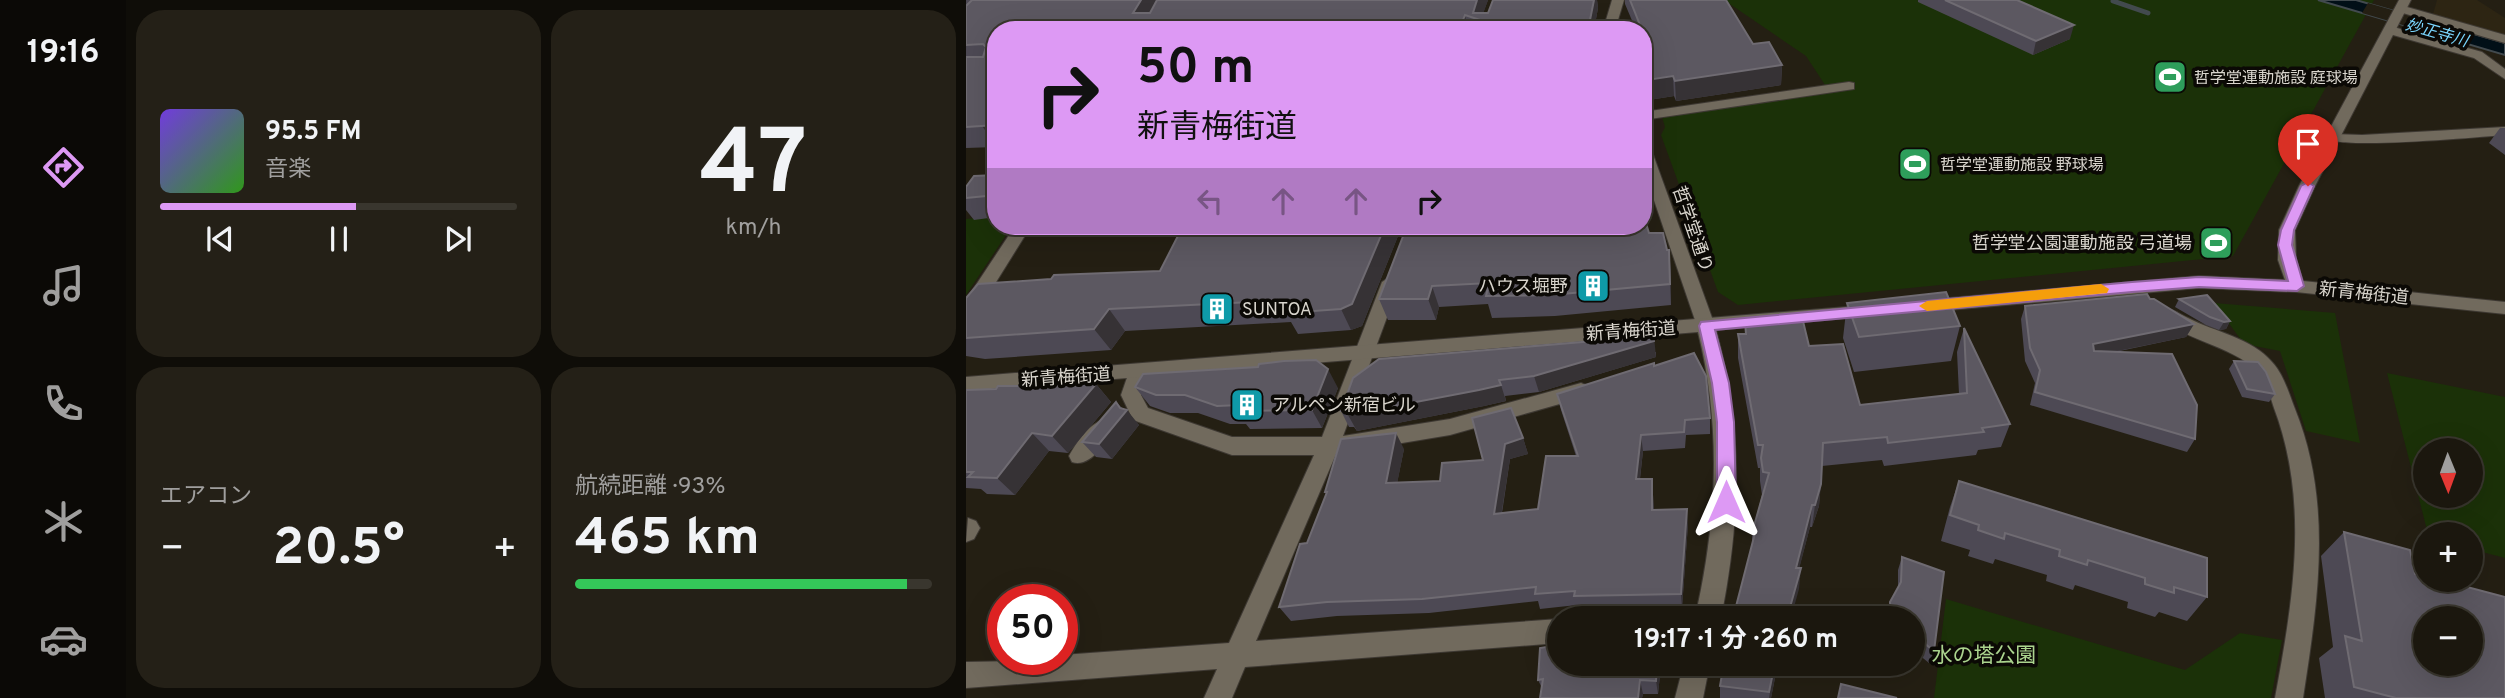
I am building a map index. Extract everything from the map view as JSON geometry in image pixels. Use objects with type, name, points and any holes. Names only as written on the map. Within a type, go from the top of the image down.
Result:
[{"type":"street","points":[[1611,21],[1619,0]]},
{"type":"street","points":[[2397,15],[2505,39]]},
{"type":"street","points":[[2397,15],[2478,55],[2505,75]]},
{"type":"street","points":[[2297,286],[2287,260],[2287,230],[2397,15]]},
{"type":"street","points":[[1652,115],[1849,86]]},
{"type":"street","points":[[2333,138],[2362,139],[2505,131]]},
{"type":"street","name":"哲学堂通り","points":[[1652,174],[1713,349],[1726,422],[1725,539],[1711,606]]},
{"type":"street","points":[[966,314],[1017,235]]},
{"type":"street","points":[[1218,698],[1329,446],[1398,262]]},
{"type":"street","name":"新青梅街道","points":[[966,384],[1706,326],[2199,282],[2297,286],[2505,308]]},
{"type":"street","points":[[2132,287],[2179,322],[2253,356],[2266,367],[2287,411],[2302,456],[2307,487],[2306,566],[2289,698]]},
{"type":"street","points":[[1687,357],[1713,349]]},
{"type":"street","points":[[1080,456],[1131,396],[1138,371]]},
{"type":"street","points":[[1131,396],[1140,414],[1232,446],[1329,446],[1450,427],[1596,386]]},
{"type":"street","points":[[966,675],[1547,632]]},
{"type":"street","points":[[1689,698],[1694,676]]},
{"type":"shaded area","points":[[2437,0],[2477,0],[2505,18],[2505,36],[2440,20],[2433,14]]},
{"type":"green space","points":[[1724,0],[2374,0],[2233,256],[1738,305],[1718,292],[1661,135],[1665,127],[1662,117],[1829,91],[1806,56]]},
{"type":"green space","points":[[987,217],[987,235],[1006,235],[966,295],[966,219]]},
{"type":"green space","points":[[2214,303],[2335,313],[2360,443],[2306,431],[2280,351],[2244,344]]},
{"type":"green space","points":[[2387,373],[2505,397],[2505,558],[2483,552],[2483,522],[2425,522],[2421,508],[2483,508],[2483,438],[2413,438],[2413,475]]},
{"type":"green space","name":"水の塔公園","points":[[1946,599],[2185,670],[2240,633],[2282,640],[2271,698],[1934,698]]},
{"type":"water","name":"妙正寺川","points":[[2318,0],[2356,0],[2505,43],[2505,55]]},
{"type":"pier","points":[[2368,3],[2430,21],[2423,31],[2362,13]]},
{"type":"building","points":[[972,0],[1141,0],[1133,13],[1150,13],[1157,0],[1477,0],[1473,13],[1488,13],[1493,0],[1594,0],[1590,21],[1483,21],[1465,15],[1463,21],[987,21],[987,126],[966,127],[966,57],[983,57],[986,47],[983,44],[966,45],[966,6]]},
{"type":"building","points":[[1630,0],[1726,0],[1753,44],[1769,42],[1782,65],[1675,81],[1673,76],[1652,79],[1652,21],[1638,21]]},
{"type":"building","points":[[1945,0],[2017,0],[2074,25],[2036,41]]},
{"type":"building","points":[[987,175],[987,196],[966,198],[966,187],[974,176]]},
{"type":"building","points":[[1663,233],[1669,250],[1670,284],[1551,295],[1486,296],[1489,283],[1432,286],[1428,299],[1379,299],[1404,235]]},
{"type":"building","points":[[1178,235],[1381,235],[1352,304],[1341,309],[1287,313],[1291,300],[1109,309],[1094,329],[966,338],[966,298],[978,284],[1051,279],[1054,275],[1160,271]]},
{"type":"building","points":[[1946,292],[1960,326],[1859,337],[1847,303]]},
{"type":"building","points":[[2147,294],[2150,299],[2194,324],[2093,344],[2094,351],[2172,354],[2197,405],[2195,439],[2035,392],[2040,370],[2030,348],[2025,306]]},
{"type":"building","points":[[2207,295],[2230,321],[2224,322],[2210,317],[2179,299]]},
{"type":"building","points":[[1802,317],[1809,346],[1843,344],[1860,405],[1967,393],[1964,328],[2010,424],[1982,428],[1984,432],[1888,443],[1887,437],[1823,443],[1821,484],[1815,505],[1812,505],[1796,568],[1801,568],[1790,606],[1736,606],[1769,473],[1763,472],[1763,445],[1758,445],[1738,334],[1746,334],[1745,322]]},
{"type":"building","points":[[1654,336],[1654,341],[1534,376],[1499,380],[1501,385],[1348,415],[1350,411],[1341,411],[1353,378],[1379,359]]},
{"type":"building","points":[[1694,353],[1706,376],[1710,418],[1685,420],[1684,432],[1641,435],[1636,479],[1652,479],[1652,510],[1687,509],[1681,594],[1574,596],[1575,591],[1535,594],[1536,587],[1422,599],[1327,602],[1279,607],[1300,544],[1307,543],[1327,492],[1341,439],[1396,433],[1386,483],[1440,481],[1442,463],[1483,460],[1472,418],[1511,408],[1523,438],[1505,444],[1494,514],[1538,509],[1546,456],[1578,456],[1557,394]]},
{"type":"building","points":[[1316,360],[1328,369],[1312,410],[1238,411],[1240,405],[1217,406],[1185,395],[1156,395],[1135,387],[1143,374],[1258,367],[1259,364]]},
{"type":"building","points":[[2234,361],[2258,362],[2266,372],[2275,394],[2247,389]]},
{"type":"building","points":[[1081,382],[1096,384],[1052,436],[1032,433],[997,478],[968,477],[973,472],[966,472],[966,390],[996,389],[998,386],[1077,386]]},
{"type":"building","points":[[1116,402],[1120,408],[1127,410],[1099,444],[1082,442]]},
{"type":"building","points":[[1959,481],[2207,558],[2207,597],[2174,587],[2174,593],[2145,584],[2145,578],[2088,560],[2087,565],[2059,556],[2060,550],[2005,533],[2004,539],[1978,530],[1979,525],[1950,515]]},
{"type":"building","points":[[2344,532],[2410,550],[2413,592],[2483,591],[2505,597],[2505,698],[2396,698],[2354,687],[2345,636],[2362,641]]},
{"type":"building","points":[[1902,557],[1944,572],[1934,651],[1925,644],[1925,606],[1890,606],[1901,582]]},
{"type":"building","points":[[1547,647],[1547,676],[1656,676],[1656,681],[1640,680],[1638,698],[1540,698],[1543,679],[1538,680],[1540,648]]},
{"type":"building","points":[[1722,676],[1772,676],[1769,692],[1720,686]]},
{"type":"building","points":[[1841,684],[1897,698],[1838,698]]},
{"type":"waterway","points":[[2113,1],[2148,13]]},
{"type":"slow traffic","points":[[1927,306],[2101,289]]},
{"type":"place","name":"哲学堂運動施設 庭球場","points":[[2170,77]]},
{"type":"place","name":"哲学堂運動施設 野球場","points":[[1915,164]]},
{"type":"place","name":"哲学堂公園運動施設 弓道場","points":[[2216,243]]},
{"type":"place","name":"ハウス堀野","points":[[1593,286]]},
{"type":"place","name":"SUNTOA","points":[[1217,309]]},
{"type":"place","name":"アルペン新宿ビル","points":[[1247,405]]},
{"type":"route","points":[[1726,502],[1726,422],[1721,383],[1706,326],[2199,282],[2297,286],[2287,260],[2285,245],[2287,230],[2308,186]]}]
